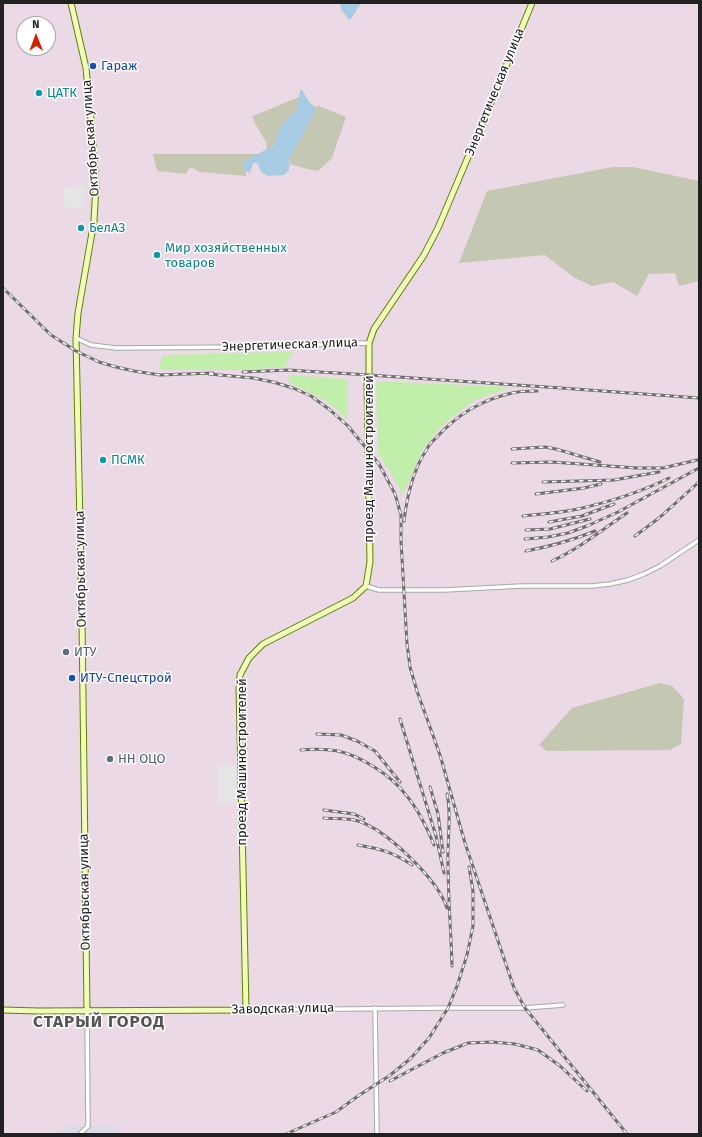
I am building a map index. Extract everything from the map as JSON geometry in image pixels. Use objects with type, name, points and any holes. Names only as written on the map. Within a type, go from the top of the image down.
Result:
[{"type":"street","name":"Октябрьская улица","points":[[71,3],[86,68],[96,185],[94,221],[78,313],[76,338],[82,611],[88,1126],[80,1134]]},
{"type":"street","name":"Энергетическая улица","points":[[76,338],[91,345],[116,348],[244,347],[369,343],[374,328],[424,255],[438,228],[532,3]]},
{"type":"street","name":"проезд Машиностроителей","points":[[246,1010],[240,675],[249,658],[263,644],[353,598],[366,586],[370,562],[367,382],[369,375],[369,343]]},
{"type":"street","points":[[366,586],[379,590],[445,590],[520,586],[592,586],[610,584],[628,580],[644,574],[698,543]]},
{"type":"street","name":"Заводская улица","points":[[3,1010],[87,1011],[525,1008],[563,1005]]},
{"type":"street","points":[[375,1008],[377,1134]]},
{"type":"shaded area","points":[[3,3],[699,3],[699,1134],[3,1134]]},
{"type":"shaded area","points":[[299,97],[296,111],[282,124],[273,146],[266,150],[267,144],[253,119],[253,116]]},
{"type":"shaded area","points":[[319,106],[346,117],[332,158],[318,171],[290,164],[290,157],[315,112],[315,107]]},
{"type":"shaded area","points":[[153,154],[259,154],[244,161],[243,166],[246,171],[246,176],[200,172],[190,167],[186,174],[157,171]]},
{"type":"shaded area","points":[[613,167],[633,167],[699,181],[699,281],[679,286],[675,273],[649,274],[637,296],[613,282],[592,286],[575,278],[545,255],[459,263],[487,191]]},
{"type":"shaded area","points":[[85,186],[83,209],[64,207],[64,188]]},
{"type":"shaded area","points":[[660,683],[672,686],[684,699],[681,744],[670,750],[547,751],[539,745],[572,708]]},
{"type":"shaded area","points":[[218,765],[235,765],[236,802],[219,803]]},
{"type":"shaded area","points":[[61,1126],[118,1126],[118,1134],[61,1134]]},
{"type":"green space","points":[[293,352],[285,367],[248,370],[159,370],[162,355]]},
{"type":"green space","points":[[289,375],[346,379],[348,382],[348,420],[325,400],[292,384],[288,380]]},
{"type":"green space","points":[[377,381],[509,388],[475,400],[441,426],[424,448],[402,496],[398,485],[378,453]]},
{"type":"water","points":[[340,3],[361,3],[349,20],[341,9]]},
{"type":"water","points":[[302,90],[310,103],[315,107],[315,112],[290,157],[289,170],[284,175],[268,176],[261,172],[258,164],[253,163],[250,173],[246,171],[243,166],[244,161],[273,146],[282,124],[296,111],[300,91]]},
{"type":"railway","points":[[3,288],[51,335],[76,351],[99,362],[134,371],[160,375],[213,373]]},
{"type":"railway","points":[[243,372],[288,370],[699,398]]},
{"type":"railway","points":[[209,374],[253,378],[273,382],[293,388],[311,396],[348,426],[379,464],[395,494],[401,515],[401,541],[407,644],[410,667],[440,755],[465,843],[514,988],[525,1008],[627,1134]]},
{"type":"railway","points":[[404,521],[414,474],[422,457],[431,443],[453,421],[480,404],[501,396],[515,392],[537,391]]},
{"type":"railway","points":[[512,449],[545,447],[600,462]]},
{"type":"railway","points":[[512,463],[552,462],[637,468],[663,468],[697,460]]},
{"type":"railway","points":[[525,539],[568,533],[587,526],[618,512],[699,468]]},
{"type":"railway","points":[[543,482],[614,480],[659,472]]},
{"type":"railway","points":[[523,516],[564,512],[590,506],[636,492],[669,478]]},
{"type":"railway","points":[[635,536],[659,518],[699,482]]},
{"type":"railway","points":[[536,494],[584,488],[601,484]]},
{"type":"railway","points":[[549,522],[582,516],[614,504]]},
{"type":"railway","points":[[552,561],[581,545],[627,513]]},
{"type":"railway","points":[[526,530],[550,529],[590,519]]},
{"type":"railway","points":[[526,551],[561,543],[595,531]]},
{"type":"railway","points":[[400,719],[436,836],[444,873]]},
{"type":"railway","points":[[317,734],[341,735],[357,741],[375,751],[400,782]]},
{"type":"railway","points":[[301,750],[315,749],[338,751],[356,757],[384,774],[393,781],[410,800],[422,819],[434,845]]},
{"type":"railway","points":[[430,787],[438,814],[443,852]]},
{"type":"railway","points":[[447,794],[449,811],[448,875],[452,966]]},
{"type":"railway","points":[[324,810],[354,814],[364,819]]},
{"type":"railway","points":[[324,818],[358,821],[383,834],[410,857],[423,871],[442,897],[447,908]]},
{"type":"railway","points":[[358,845],[386,852],[399,857],[412,865]]},
{"type":"railway","points":[[286,1134],[336,1112],[389,1076],[410,1059],[429,1038],[448,1008],[467,955],[473,926],[473,891],[469,867]]},
{"type":"railway","points":[[390,1081],[443,1053],[468,1043],[492,1042],[515,1044],[538,1050],[560,1066],[587,1091]]},
{"type":"place","name":"Гараж","points":[[93,66]]},
{"type":"place","name":"ЦАТК","points":[[39,93]]},
{"type":"place","name":"БелАЗ","points":[[81,228]]},
{"type":"place","name":"Мир хозяйственных товаров","points":[[157,255]]},
{"type":"place","name":"ПСМК","points":[[103,460]]},
{"type":"place","name":"ИТУ","points":[[66,652]]},
{"type":"place","name":"ИТУ-Спецстрой","points":[[72,678]]},
{"type":"place","name":"НН ОЦО","points":[[110,759]]},
{"type":"district","name":"СТАРЫЙ ГОРОД","points":[[99,1022]]}]
